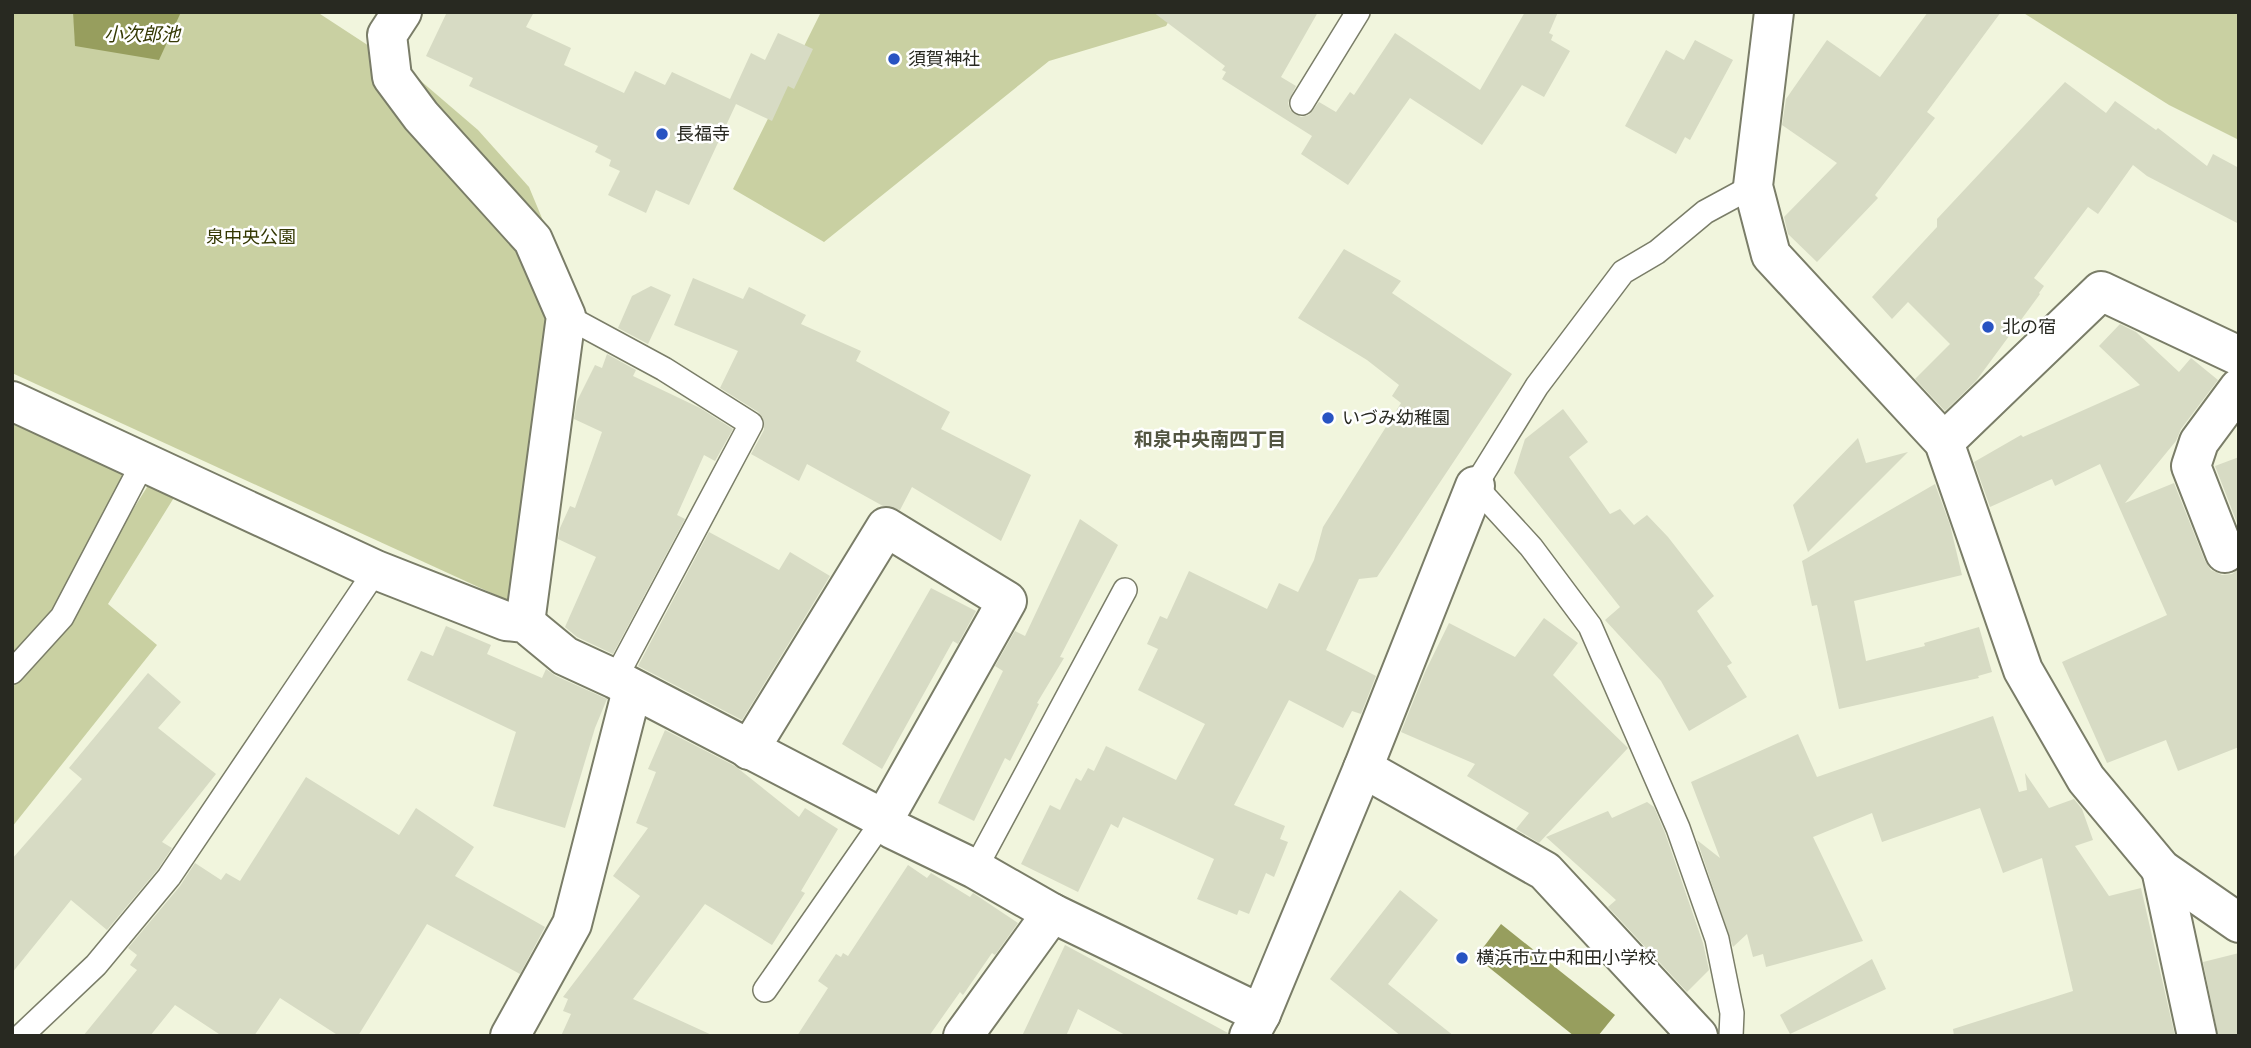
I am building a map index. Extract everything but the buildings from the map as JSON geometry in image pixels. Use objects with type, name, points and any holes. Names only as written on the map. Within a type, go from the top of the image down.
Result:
[{"type":"street","points":[[402,12],[387,35],[392,76],[421,116],[533,240],[566,316],[525,623]]},
{"type":"street","points":[[1778,20],[1753,186],[1771,255],[1944,442],[2023,670],[2086,779],[2161,869],[2239,923]]},
{"type":"street","points":[[1944,442],[2101,291],[2239,356]]},
{"type":"street","points":[[2225,553],[2191,467],[2199,442],[2239,388]]},
{"type":"street","points":[[12,401],[376,570],[506,621],[525,623],[565,656],[884,819],[892,829],[975,869],[1255,1025],[1363,768],[1475,486]]},
{"type":"street","points":[[749,750],[886,527],[1007,601],[884,819]]},
{"type":"street","points":[[510,1036],[572,924],[624,684]]},
{"type":"street","points":[[1363,768],[1545,872],[1698,1036]]},
{"type":"street","points":[[2161,869],[2197,1036]]},
{"type":"street","points":[[963,1036],[1052,913]]},
{"type":"lane","points":[[1302,103],[1358,12]]},
{"type":"lane","points":[[1731,1036],[1732,1013],[1713,926],[1678,828],[1590,626],[1531,547],[1475,486],[1537,386],[1623,272],[1657,252],[1704,212],[1753,186]]},
{"type":"lane","points":[[566,316],[664,369],[751,424],[624,684]]},
{"type":"lane","points":[[12,672],[62,617],[144,461]]},
{"type":"lane","points":[[21,1036],[96,965],[169,877],[376,570]]},
{"type":"lane","points":[[975,869],[1125,590]]},
{"type":"lane","points":[[765,990],[884,819]]},
{"type":"green space","name":"泉中央公園","points":[[12,12],[317,12],[415,76],[478,130],[529,187],[544,223],[557,306],[513,603],[12,373]]},
{"type":"green space","points":[[821,12],[1174,12],[1166,26],[1049,61],[824,242],[733,189]]},
{"type":"green space","points":[[2022,12],[2239,12],[2239,140],[2169,105]]},
{"type":"green space","points":[[12,410],[130,466],[55,606],[12,655]]},
{"type":"green space","points":[[149,484],[175,496],[108,604],[157,645],[12,827],[12,688],[46,648]]},
{"type":"water","name":"小次郎池","points":[[73,12],[181,12],[159,60],[75,46]]},
{"type":"water","points":[[1501,924],[1615,1015],[1598,1036],[1574,1036],[1476,957]]},
{"type":"place","name":"須賀神社","points":[[894,59]]},
{"type":"place","name":"長福寺","points":[[662,134]]},
{"type":"place","name":"北の宿","points":[[1988,327]]},
{"type":"place","name":"いづみ幼稚園","points":[[1328,418]]},
{"type":"place","name":"横浜市立中和田小学校","points":[[1462,958]]},
{"type":"district","name":"和泉中央南四丁目","points":[[1210,439]]}]
